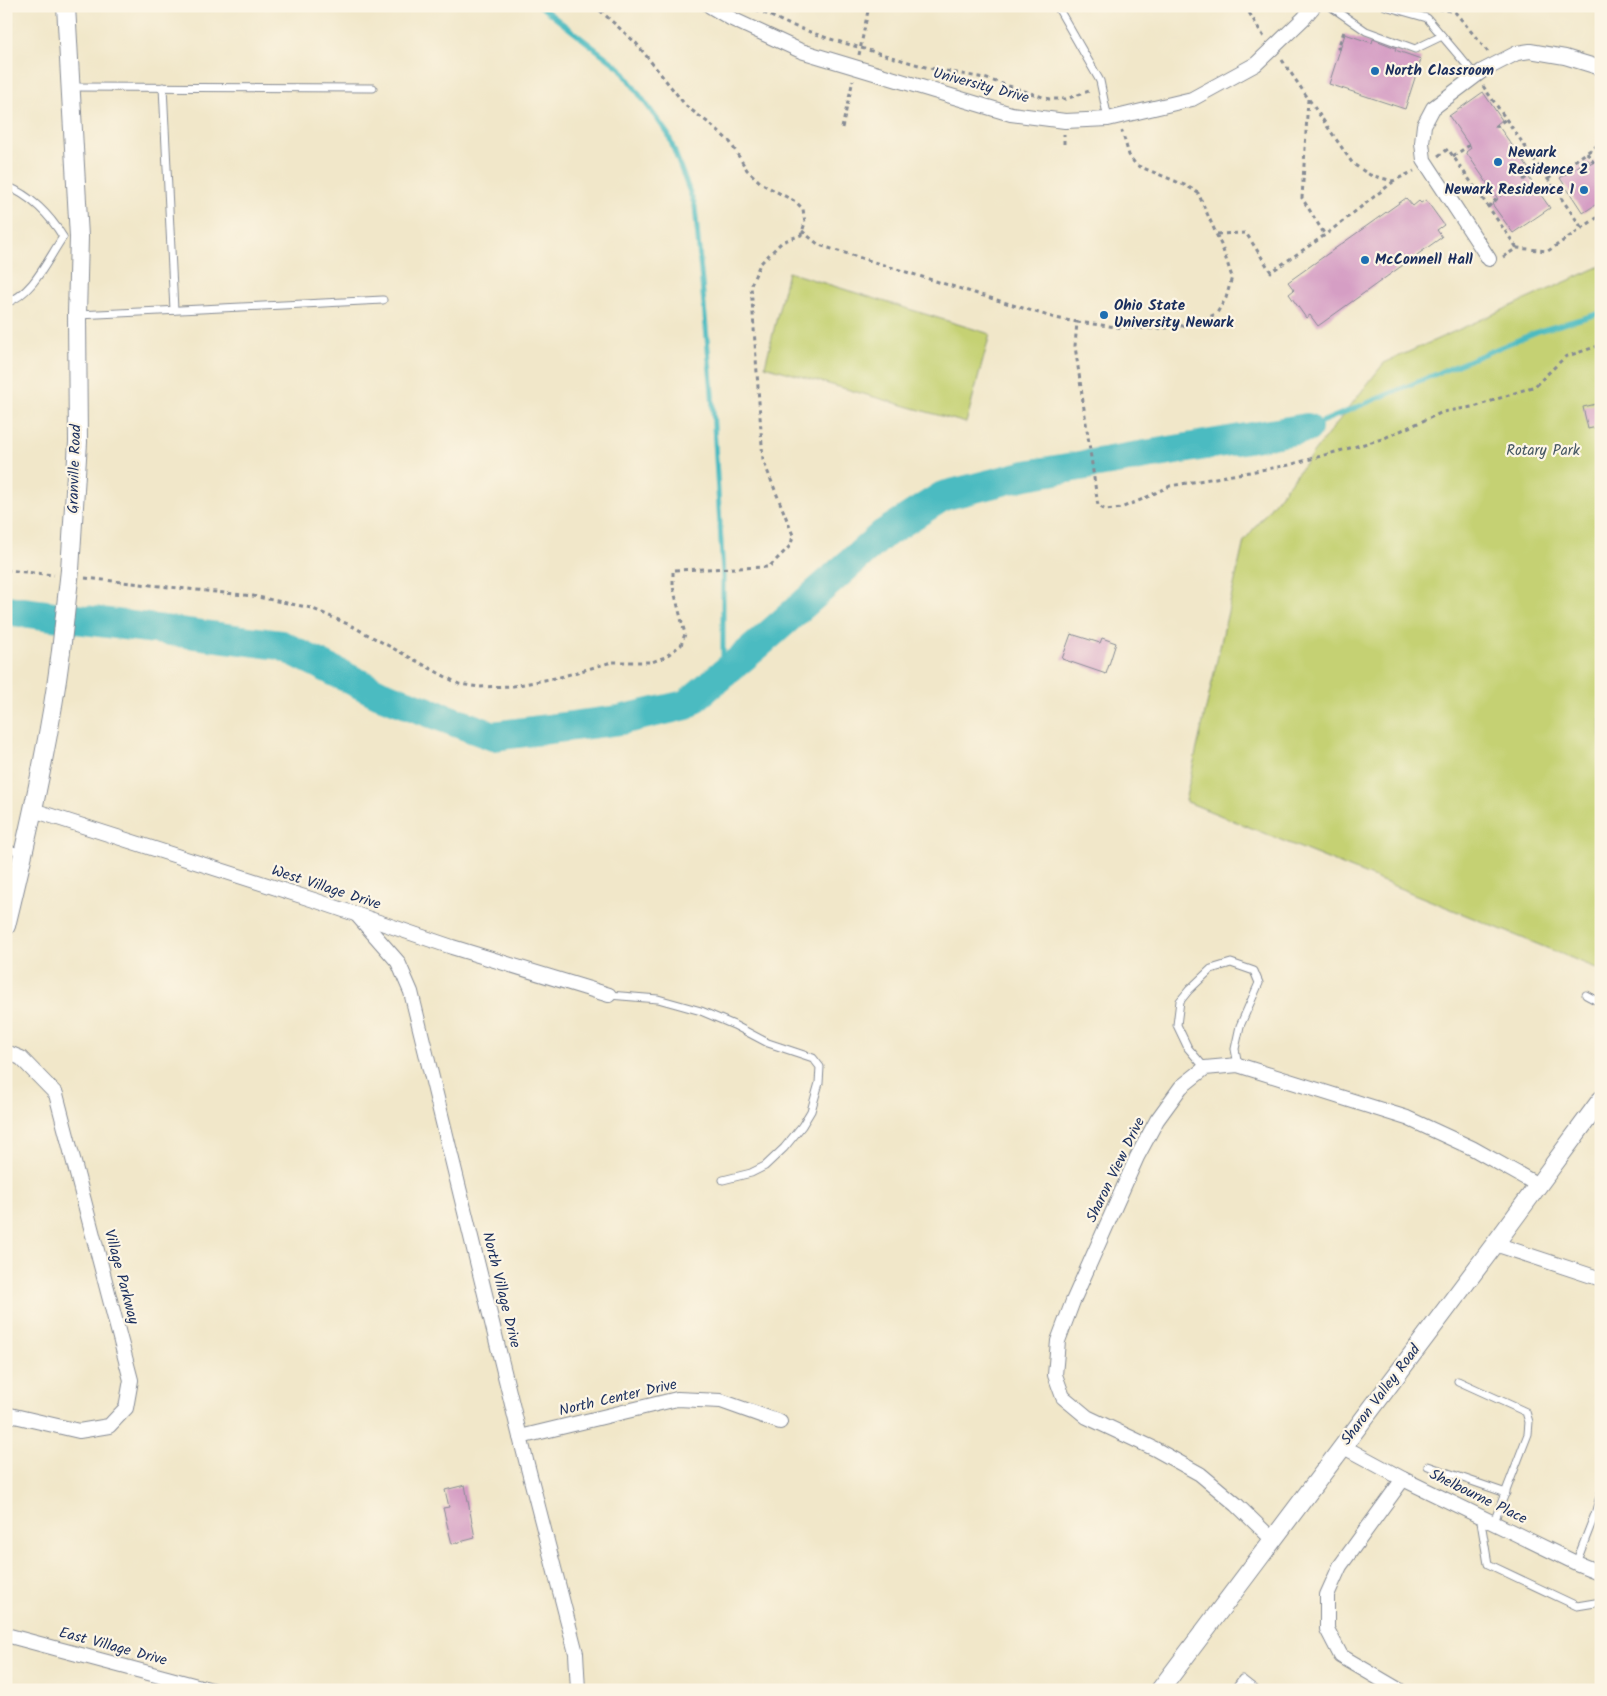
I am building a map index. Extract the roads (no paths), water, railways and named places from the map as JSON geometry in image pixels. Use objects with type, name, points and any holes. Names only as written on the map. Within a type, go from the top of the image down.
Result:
[{"type":"street","name":"Granville Road","points":[[6,926],[15,851],[33,810],[54,703],[72,575],[78,442],[77,315],[71,237],[70,87],[66,6]]},
{"type":"street","name":"University Drive","points":[[710,6],[732,19],[801,51],[1011,114],[1065,121],[1108,119],[1192,99],[1256,64],[1314,6]]},
{"type":"street","points":[[1488,259],[1426,165],[1422,143],[1424,124],[1433,108],[1476,76],[1517,53],[1530,51],[1565,57],[1601,68]]},
{"type":"street","name":"West Village Drive","points":[[33,810],[479,955],[609,995]]},
{"type":"street","name":"North Village Drive","points":[[357,915],[398,962],[411,992],[520,1437],[576,1653],[578,1690]]},
{"type":"street","name":"Village Parkway","points":[[6,1052],[21,1058],[56,1094],[131,1380],[126,1408],[109,1426],[79,1431],[6,1414]]},
{"type":"street","points":[[1205,1068],[1238,1065],[1407,1118],[1472,1148],[1538,1186]]},
{"type":"street","name":"Sharon View Drive","points":[[1205,1068],[1182,1087],[1157,1120],[1137,1157],[1073,1301],[1058,1341],[1055,1375],[1063,1397],[1087,1417],[1155,1448],[1200,1474],[1237,1505],[1272,1539]]},
{"type":"street","name":"Sharon Valley Road","points":[[1160,1690],[1600,1104]]},
{"type":"street","points":[[1495,1244],[1601,1279]]},
{"type":"street","name":"North Center Drive","points":[[520,1437],[677,1399],[721,1401],[780,1422]]},
{"type":"street","name":"Shelbourne Place","points":[[1342,1446],[1403,1479],[1576,1563],[1601,1573]]},
{"type":"street","points":[[1399,1690],[1341,1656],[1327,1629],[1327,1595],[1340,1566],[1403,1479]]},
{"type":"street","name":"East Village Drive","points":[[6,1635],[212,1690]]},
{"type":"lane","points":[[1057,6],[1100,81],[1108,119]]},
{"type":"lane","points":[[1330,6],[1366,31],[1416,48],[1442,36]]},
{"type":"lane","points":[[1385,6],[1427,18],[1476,76]]},
{"type":"lane","points":[[70,87],[373,88]]},
{"type":"lane","points":[[163,87],[174,310]]},
{"type":"lane","points":[[6,186],[19,191],[71,237],[28,290],[6,303]]},
{"type":"lane","points":[[77,315],[383,300]]},
{"type":"lane","points":[[1205,1068],[1188,1048],[1177,1025],[1180,1001],[1211,969],[1231,963],[1254,971],[1259,983],[1240,1026],[1235,1049],[1238,1065]]},
{"type":"lane","points":[[609,995],[658,999],[701,1011],[734,1025],[768,1043],[813,1058],[820,1067],[819,1083],[811,1111],[802,1126],[784,1148],[764,1166],[751,1173],[723,1180]]},
{"type":"lane","points":[[1586,995],[1601,1002]]},
{"type":"lane","points":[[1458,1381],[1526,1412],[1529,1422],[1528,1434],[1494,1522]]},
{"type":"lane","points":[[1428,1466],[1506,1494]]},
{"type":"lane","points":[[1576,1563],[1598,1515],[1601,1492]]},
{"type":"lane","points":[[1480,1516],[1488,1564],[1577,1606],[1601,1602]]},
{"type":"lane","points":[[1234,1690],[1242,1679],[1256,1690]]},
{"type":"waterway","points":[[540,6],[620,68],[668,134],[695,206],[712,393],[723,574],[723,674]]},
{"type":"waterway","points":[[1307,428],[1539,331],[1601,313]]},
{"type":"waterway","points":[[6,610],[281,645],[380,694],[493,736],[620,720],[686,705],[761,642],[882,535],[943,496],[1026,475],[1307,428]]},
{"type":"place","name":"North Classroom","points":[[1375,71]]},
{"type":"place","name":"Newark Residence 2","points":[[1498,162]]},
{"type":"place","name":"Newark Residence 1","points":[[1584,190]]},
{"type":"place","name":"McConnell Hall","points":[[1365,260]]},
{"type":"place","name":"Ohio State University Newark","points":[[1104,315]]},
{"type":"park label","name":"Rotary Park","points":[[1543,451]]}]
